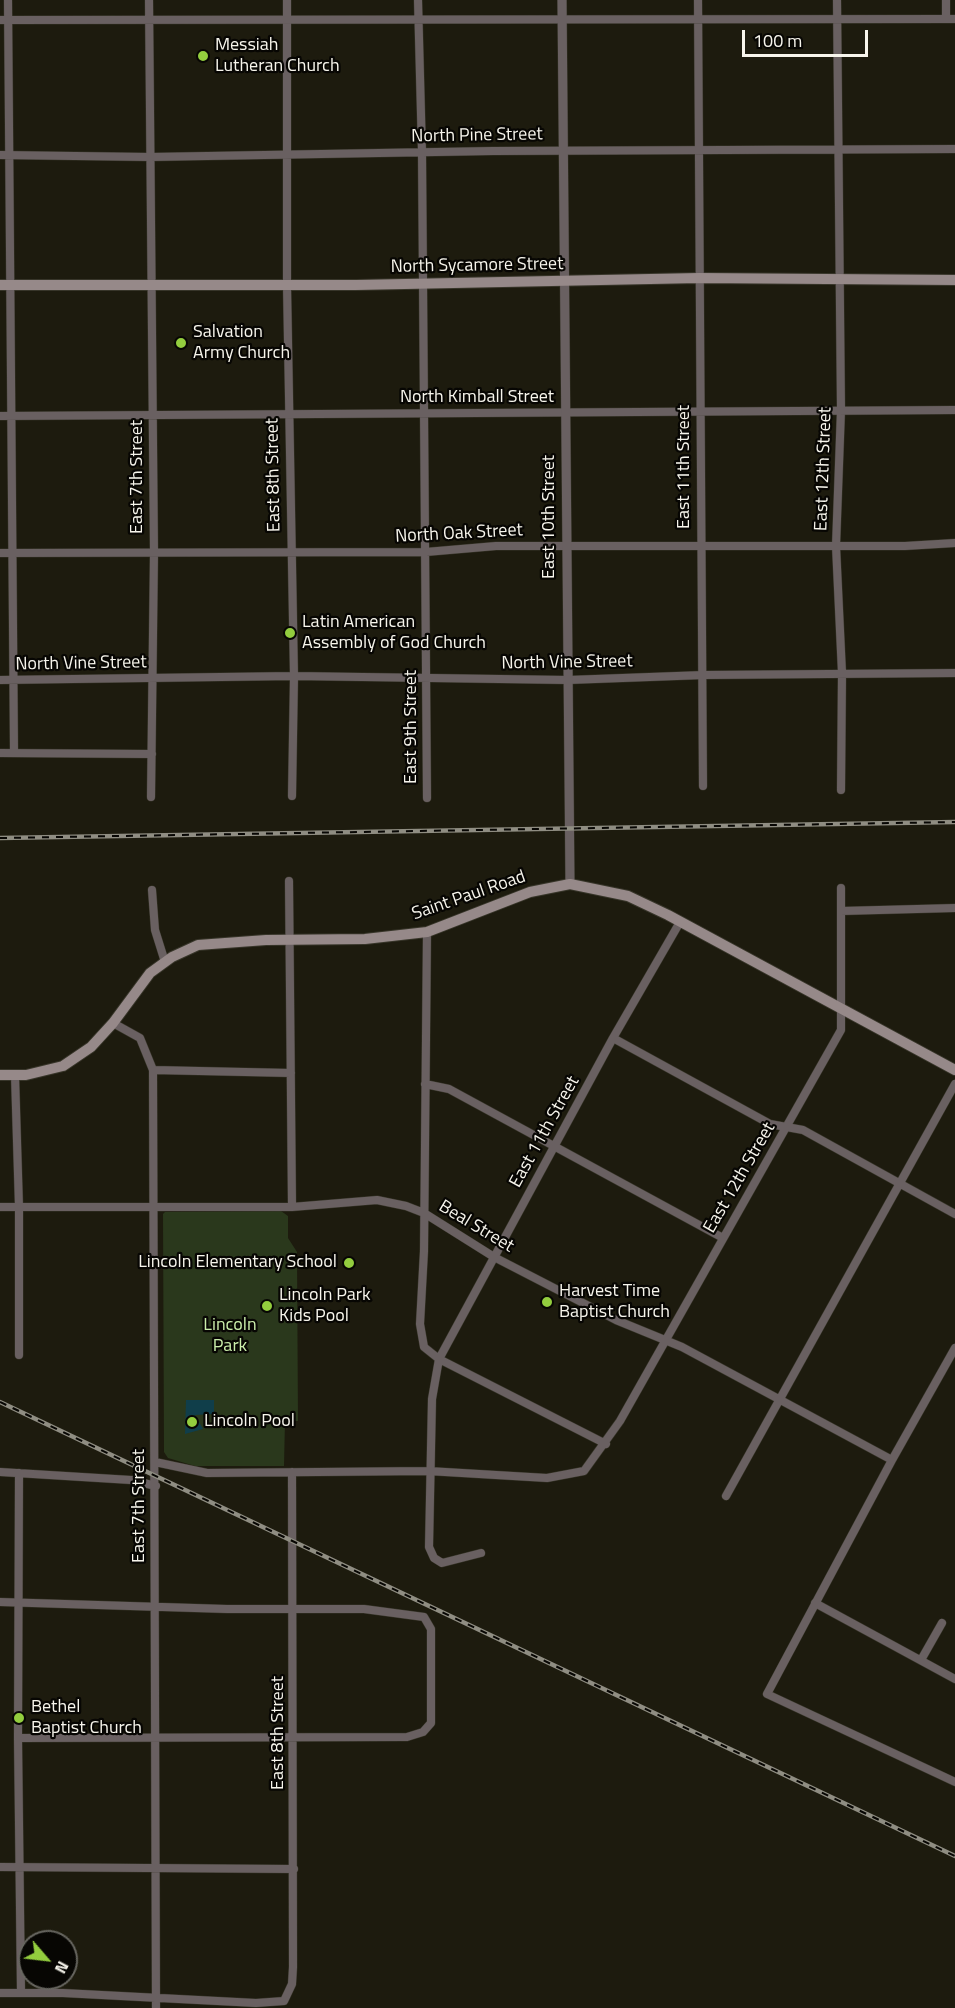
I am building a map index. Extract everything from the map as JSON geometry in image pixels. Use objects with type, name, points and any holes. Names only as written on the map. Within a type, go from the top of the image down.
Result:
[{"type":"main road","name":"North Sycamore Street","points":[[5,285],[423,284],[699,278],[955,280]]},
{"type":"main road","name":"Saint Paul Road","points":[[0,1075],[15,1075],[63,1066],[91,1047],[113,1023],[150,973],[165,962],[198,945],[365,939],[427,932],[530,892],[570,884],[628,896],[955,1071]]},
{"type":"street","points":[[8,0],[4,20],[5,285],[11,416],[14,751]]},
{"type":"street","name":"East 7th Street","points":[[149,0],[154,552],[150,796]]},
{"type":"street","name":"East 8th Street","points":[[287,0],[288,414],[294,675],[292,796]]},
{"type":"street","name":"East 9th Street","points":[[418,0],[422,152],[427,798]]},
{"type":"street","name":"East 10th Street","points":[[562,0],[564,281],[568,412],[566,545],[570,884]]},
{"type":"street","name":"East 11th Street","points":[[698,0],[703,786]]},
{"type":"street","name":"East 12th Street","points":[[837,0],[841,410],[836,546],[842,673],[841,790]]},
{"type":"street","points":[[4,20],[837,17],[951,19],[946,0]]},
{"type":"street","name":"North Pine Street","points":[[4,155],[150,157],[563,150],[955,149]]},
{"type":"street","name":"North Kimball Street","points":[[0,416],[955,410]]},
{"type":"street","name":"North Oak Street","points":[[0,553],[426,552],[496,546],[905,546],[955,543]]},
{"type":"street","name":"North Vine Street","points":[[0,680],[294,675],[568,680],[704,675],[955,673]]},
{"type":"street","points":[[0,753],[14,751],[152,754]]},
{"type":"street","points":[[289,881],[292,1207]]},
{"type":"street","name":"East 12th Street","points":[[428,1471],[547,1478],[584,1471],[606,1444],[841,1030],[843,1010],[841,888]]},
{"type":"street","points":[[152,890],[155,930],[165,962]]},
{"type":"street","points":[[841,911],[955,908]]},
{"type":"street","name":"East 11th Street","points":[[440,1359],[613,1038],[680,922]]},
{"type":"street","points":[[427,932],[424,1214],[420,1324],[424,1347],[440,1359],[606,1444]]},
{"type":"street","name":"East 7th Street","points":[[113,1023],[140,1038],[153,1070],[157,1738],[156,2008]]},
{"type":"street","points":[[613,1038],[770,1124],[787,1125],[803,1130],[955,1214]]},
{"type":"street","points":[[153,1070],[291,1073]]},
{"type":"street","points":[[15,1075],[19,1207],[19,1355]]},
{"type":"street","points":[[425,1084],[449,1089],[723,1238]]},
{"type":"street","points":[[726,1496],[955,1084]]},
{"type":"street","name":"Beal Street","points":[[0,1207],[292,1207],[377,1200],[406,1206],[424,1214],[494,1257],[616,1320],[682,1347],[892,1460]]},
{"type":"street","points":[[954,1353],[892,1460],[767,1694],[955,1782]]},
{"type":"street","points":[[440,1359],[432,1399],[428,1471],[429,1547],[434,1558],[442,1563],[481,1553]]},
{"type":"street","points":[[155,1462],[207,1473],[428,1471]]},
{"type":"street","points":[[0,1472],[131,1480],[156,1486]]},
{"type":"street","name":"East 8th Street","points":[[156,1998],[256,2003],[284,2001],[288,1993],[293,1967],[294,1869],[292,1472]]},
{"type":"street","points":[[19,1473],[18,1738],[21,1993]]},
{"type":"street","points":[[0,1602],[155,1607],[364,1609],[424,1617],[431,1629],[431,1723],[423,1732],[407,1737],[18,1738]]},
{"type":"street","points":[[815,1603],[955,1679]]},
{"type":"street","points":[[921,1660],[942,1623]]},
{"type":"street","points":[[0,1866],[294,1869]]},
{"type":"street","points":[[0,1993],[156,1998]]},
{"type":"green space","name":"Lincoln Park","points":[[281,1211],[288,1216],[288,1238],[297,1252],[298,1421],[285,1421],[284,1466],[195,1466],[168,1458],[164,1452],[163,1214],[165,1212]]},
{"type":"water","name":"Lincoln Pool","points":[[186,1400],[214,1400],[214,1414],[195,1415],[203,1429],[185,1434]]},
{"type":"railway","points":[[0,838],[955,822]]},
{"type":"railway","points":[[0,1402],[955,1856]]},
{"type":"place","name":"Messiah Lutheran Church","points":[[203,56]]},
{"type":"place","name":"Salvation Army Church","points":[[181,343]]},
{"type":"place","name":"Latin American Assembly of God Church","points":[[290,633]]},
{"type":"place","name":"Lincoln Elementary School","points":[[349,1263]]},
{"type":"place","name":"Harvest Time Baptist Church","points":[[547,1302]]},
{"type":"place","name":"Lincoln Park Kids Pool","points":[[267,1306]]},
{"type":"place","name":"Lincoln Pool","points":[[192,1422]]},
{"type":"place","name":"Bethel Baptist Church","points":[[19,1718]]}]
